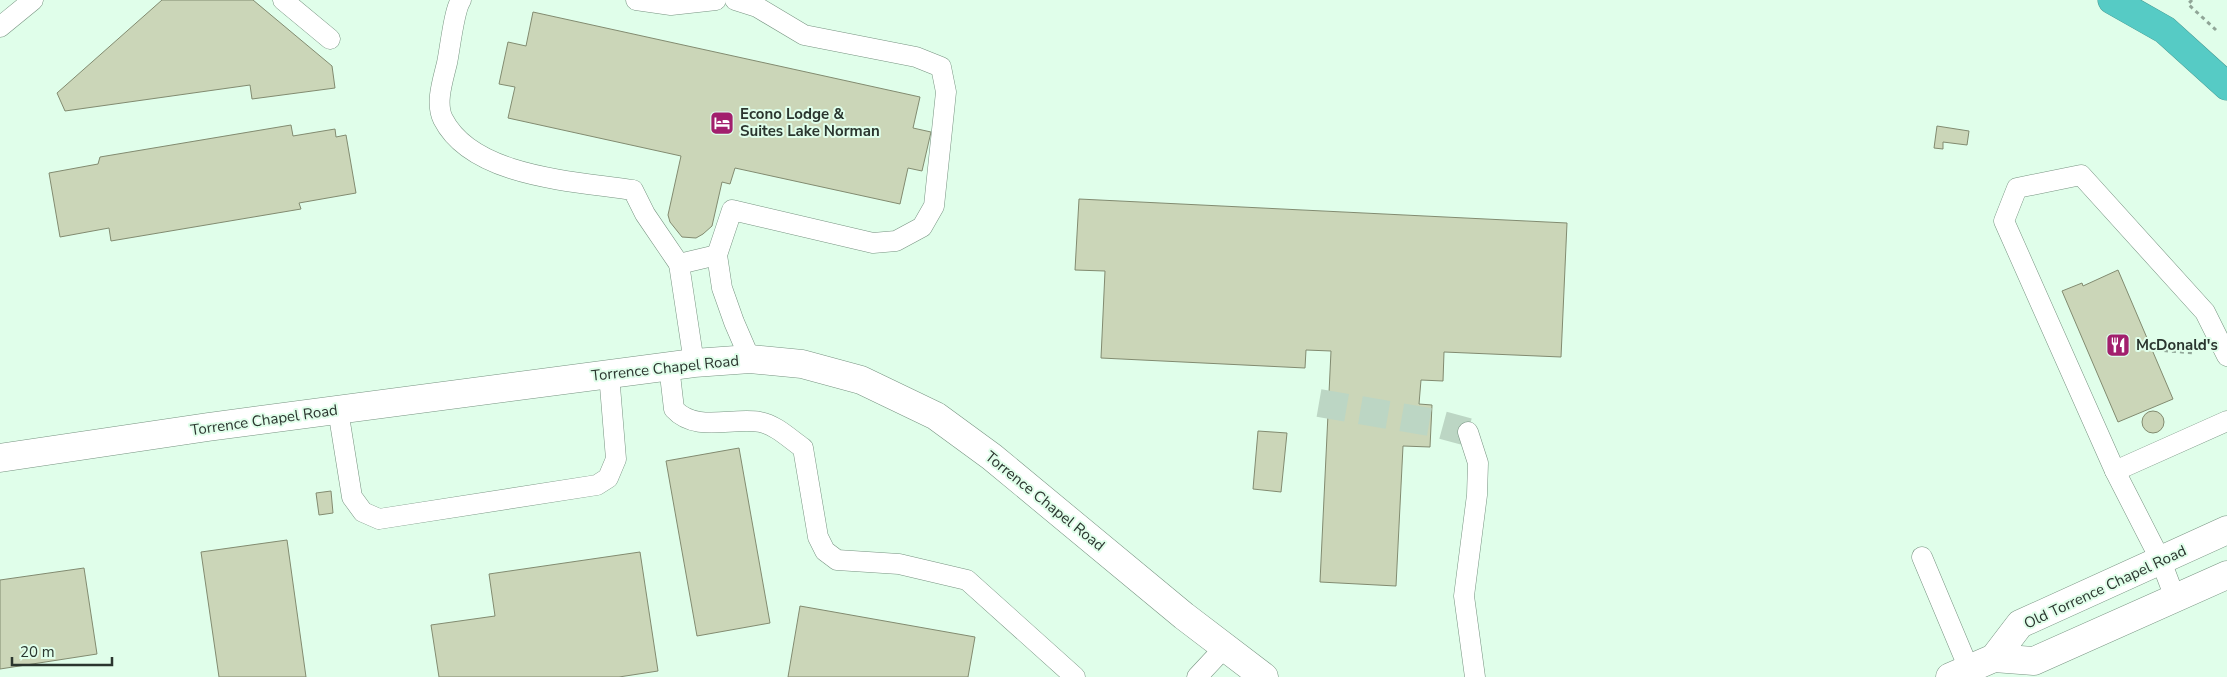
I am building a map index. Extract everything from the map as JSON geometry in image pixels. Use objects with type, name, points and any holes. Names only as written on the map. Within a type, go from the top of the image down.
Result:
[{"type":"highway","points":[[2112,0],[2165,30],[2227,86]]},
{"type":"street","name":"Torrence Chapel Road","points":[[0,458],[681,364],[750,359],[802,364],[861,380],[936,416],[992,457],[1184,616],[1264,677]]},
{"type":"street","name":"Old Torrence Chapel Road","points":[[1994,658],[2020,624],[2227,530]]},
{"type":"street","points":[[1960,673],[1994,658],[2034,661],[2227,575]]},
{"type":"lane","points":[[0,27],[34,0]]},
{"type":"lane","points":[[283,0],[330,39]]},
{"type":"lane","points":[[462,0],[440,96],[442,118],[458,140],[486,159],[536,175],[633,190],[645,214],[680,264],[681,364],[674,409],[678,414],[694,422],[760,422],[775,428],[803,448],[818,537],[825,551],[836,560],[899,564],[967,580],[1075,677]]},
{"type":"lane","points":[[636,0],[671,5],[716,0]]},
{"type":"lane","points":[[735,0],[757,7],[804,35],[916,57],[941,67],[946,92],[934,206],[922,227],[896,241],[873,243],[732,210],[717,255],[722,288],[750,359]]},
{"type":"lane","points":[[2175,598],[2161,561],[2115,471],[2004,221],[2017,188],[2081,175],[2204,312],[2227,355]]},
{"type":"lane","points":[[680,264],[717,255]]},
{"type":"lane","points":[[338,410],[352,498],[363,512],[379,519],[597,485],[608,478],[616,459],[609,374]]},
{"type":"lane","points":[[2115,471],[2227,421]]},
{"type":"lane","points":[[1468,432],[1478,463],[1477,495],[1464,596],[1475,677]]},
{"type":"lane","points":[[1922,557],[1960,673]]},
{"type":"lane","points":[[1197,677],[1225,647]]},
{"type":"path","points":[[2192,0],[2188,4],[2220,35]]},
{"type":"path","points":[[2156,350],[2227,355]]},
{"type":"building","points":[[162,0],[253,0],[332,66],[335,88],[252,99],[250,85],[65,111],[57,93]]},
{"type":"building","name":"Econo Lodge & Suites Lake Norman","points":[[533,12],[920,97],[913,128],[931,132],[922,171],[908,168],[900,204],[735,168],[730,184],[722,182],[712,226],[696,238],[682,237],[670,222],[668,215],[681,156],[508,118],[515,87],[499,84],[508,42],[526,46]]},
{"type":"building","points":[[291,125],[293,136],[335,129],[336,137],[346,135],[356,193],[299,203],[301,209],[111,241],[109,228],[60,237],[49,173],[98,164],[100,157]]},
{"type":"building","points":[[1937,126],[1969,131],[1967,145],[1943,142],[1943,149],[1934,148]]},
{"type":"building","points":[[1079,199],[1567,223],[1561,357],[1444,352],[1443,381],[1421,380],[1419,404],[1432,405],[1430,447],[1403,446],[1396,586],[1320,582],[1331,351],[1306,350],[1305,368],[1101,358],[1105,271],[1075,270]]},
{"type":"building","name":"McDonald's","points":[[2118,270],[2173,399],[2118,422],[2062,291],[2082,283],[2083,286]]},
{"type":"building","points":[[2153,411],[2161,414],[2164,422],[2161,430],[2153,433],[2145,430],[2142,422],[2145,414]]},
{"type":"building","points":[[1258,431],[1287,433],[1281,492],[1253,489]]},
{"type":"building","points":[[739,448],[770,623],[697,636],[666,461]]},
{"type":"building","points":[[331,491],[333,513],[319,515],[316,493]]},
{"type":"building","points":[[287,540],[306,677],[219,677],[201,552]]},
{"type":"building","points":[[640,552],[658,671],[619,677],[439,677],[431,625],[495,616],[489,574]]},
{"type":"building","points":[[84,568],[97,654],[0,669],[0,580]]},
{"type":"building","points":[[800,606],[975,637],[968,677],[788,677]]},
{"type":"tunnel","points":[[1319,403],[1435,423],[1468,432]]},
{"type":"place","name":"Econo Lodge & Suites Lake Norman","points":[[722,123]]},
{"type":"place","name":"McDonald's","points":[[2118,345]]}]
